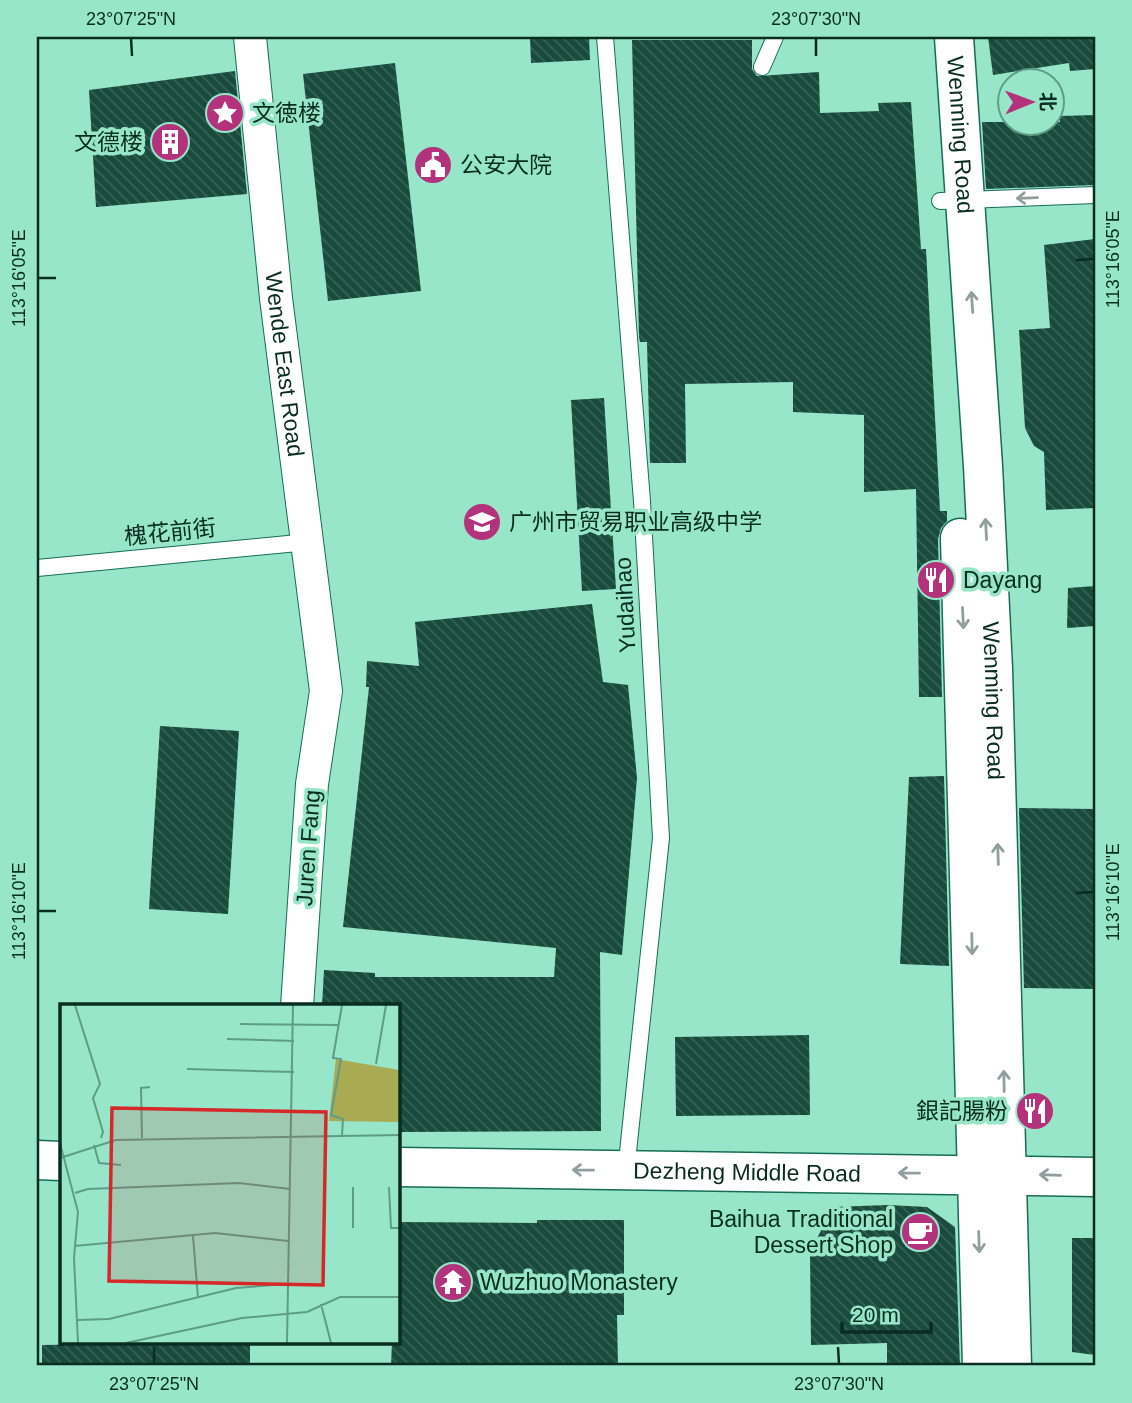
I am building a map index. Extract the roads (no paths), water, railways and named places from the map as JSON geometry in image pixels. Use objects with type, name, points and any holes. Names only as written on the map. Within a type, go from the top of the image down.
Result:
[{"type":"main road","name":"Wenming Road","points":[[927,37],[953,200]]},
{"type":"main road","name":"Wenming Road","points":[[954,37],[953,200],[965,641],[991,1174],[1012,1366]]},
{"type":"main road","points":[[37,1160],[60,1161]]},
{"type":"main road","name":"Dezheng Middle Road","points":[[399,1167],[1095,1177]]},
{"type":"main road","name":"Wenming Road","points":[[982,1366],[991,1174]]},
{"type":"street","name":"Wende East Road","points":[[250,37],[276,298],[326,691]]},
{"type":"street","name":"Juren Fang","points":[[297,1004],[312,784],[326,691]]},
{"type":"lane","name":"Yudaihao","points":[[605,37],[642,501],[660,838],[626,1171]]},
{"type":"lane","points":[[762,67],[775,37]]},
{"type":"lane","points":[[953,200],[1095,195]]},
{"type":"lane","name":"槐花前街","points":[[37,568],[309,542]]},
{"type":"place","name":"文徳楼","points":[[225,113]]},
{"type":"place","name":"文德楼","points":[[170,142]]},
{"type":"place","name":"公安大院","points":[[433,165]]},
{"type":"place","name":"广州市贸易职业高级中学","points":[[482,522]]},
{"type":"place","name":"Dayang","points":[[936,580]]},
{"type":"place","name":"銀記腸粉","points":[[1035,1111]]},
{"type":"place","name":"Baihua Traditional Dessert Shop","points":[[920,1232]]},
{"type":"place","name":"Wuzhuo Monastery","points":[[453,1282]]}]
